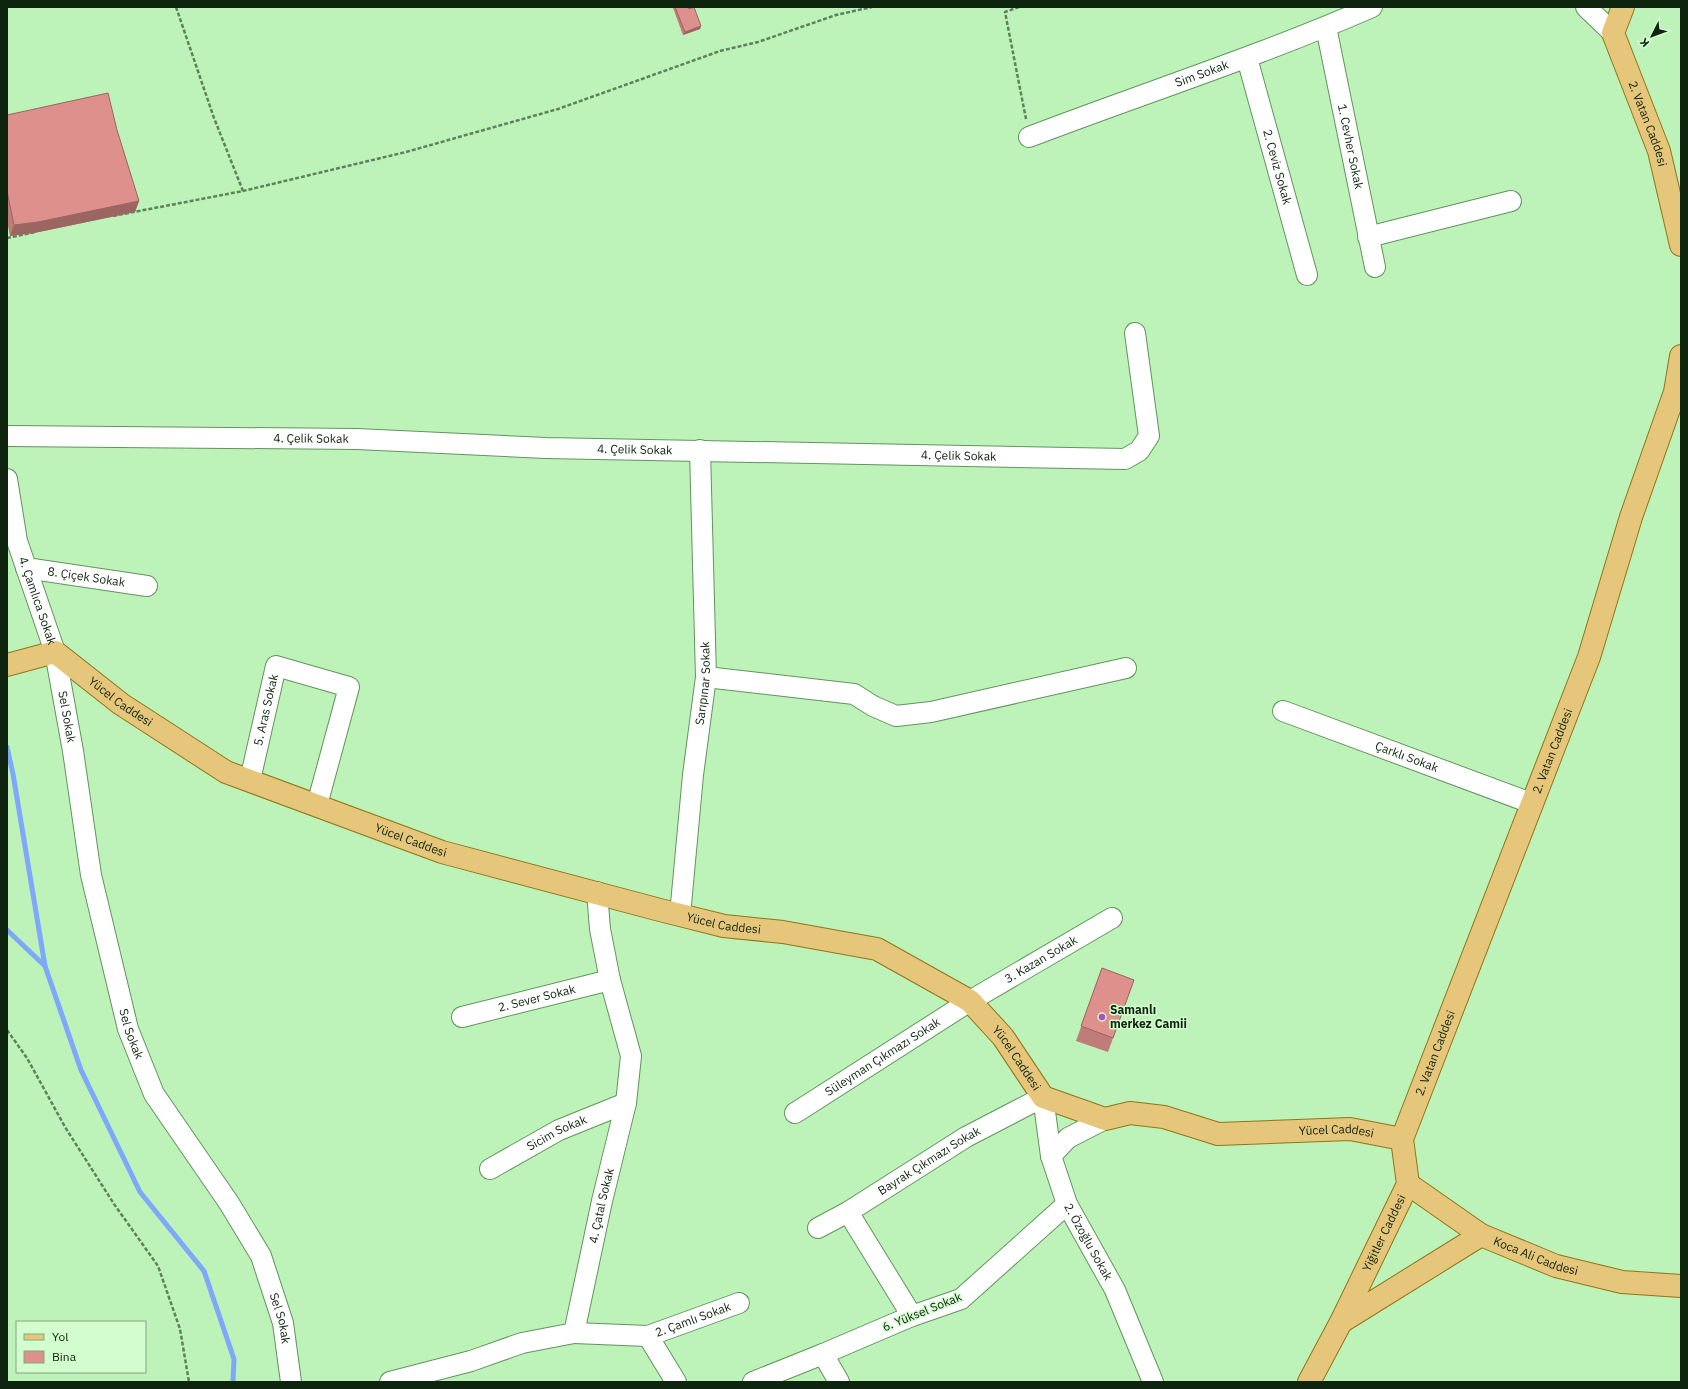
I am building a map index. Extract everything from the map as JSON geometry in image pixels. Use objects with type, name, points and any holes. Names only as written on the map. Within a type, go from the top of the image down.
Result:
[{"type":"main road","points":[[1614,33],[1623,7]]},
{"type":"main road","name":"2. Vatan Caddesi","points":[[1614,33],[1659,151],[1681,245]]},
{"type":"main road","name":"2. Vatan Caddesi","points":[[1402,1139],[1531,803],[1589,657],[1631,517],[1675,392],[1681,356]]},
{"type":"main road","points":[[7,665],[55,652]]},
{"type":"main road","name":"Yücel Caddesi","points":[[55,652],[121,704],[226,772],[442,852],[724,926],[783,932],[876,949],[970,1001],[1003,1037],[1043,1097],[1105,1119],[1130,1114],[1164,1117],[1218,1134],[1350,1129],[1402,1139]]},
{"type":"main road","name":"Yiğitler Caddesi","points":[[1309,1382],[1341,1322],[1408,1184],[1402,1139]]},
{"type":"main road","name":"Koca Ali Caddesi","points":[[1408,1184],[1481,1235],[1556,1266],[1622,1282],[1681,1286]]},
{"type":"main road","points":[[1341,1322],[1481,1235]]},
{"type":"street","name":"Sim Sokak","points":[[1029,137],[1247,58],[1372,7]]},
{"type":"street","points":[[1586,7],[1614,33]]},
{"type":"street","name":"1. Cevher Sokak","points":[[1326,27],[1375,267]]},
{"type":"street","name":"2. Ceviz Sokak","points":[[1247,58],[1307,275]]},
{"type":"street","points":[[1368,237],[1511,201]]},
{"type":"street","name":"4. Çelik Sokak","points":[[7,436],[357,439],[546,448],[1125,459],[1139,451],[1149,436],[1135,333]]},
{"type":"street","name":"Sarıpınar Sokak","points":[[680,915],[692,775],[706,677],[700,450]]},
{"type":"street","name":"4. Çamlıca Sokak","points":[[7,479],[17,541],[55,652]]},
{"type":"street","name":"8. Çiçek Sokak","points":[[26,568],[147,586]]},
{"type":"street","name":"Sel Sokak","points":[[55,652],[73,751],[91,875],[128,1029],[154,1094],[229,1203],[261,1256],[283,1323],[291,1382]]},
{"type":"street","name":"5. Aras Sokak","points":[[250,780],[276,666],[349,687],[317,805]]},
{"type":"street","points":[[706,677],[854,694],[873,706],[896,716],[931,712],[1126,668]]},
{"type":"street","name":"Çarklı Sokak","points":[[1283,711],[1531,803]]},
{"type":"street","name":"4. Çatal Sokak","points":[[574,1333],[602,1201],[626,1103],[631,1056],[610,980],[600,929],[597,892]]},
{"type":"street","name":"3. Kazan Sokak","points":[[970,1001],[1112,918]]},
{"type":"street","name":"2. Sever Sokak","points":[[462,1017],[610,980]]},
{"type":"street","name":"Süleyman Çıkmazı Sokak","points":[[795,1113],[970,1001]]},
{"type":"street","name":"2. Özoğlu Sokak","points":[[1043,1097],[1051,1156],[1067,1204],[1115,1290],[1153,1382]]},
{"type":"street","name":"Bayrak Çıkmazı Sokak","points":[[818,1228],[848,1212],[966,1137],[1043,1097]]},
{"type":"street","name":"Sicim Sokak","points":[[490,1169],[559,1130],[626,1103]]},
{"type":"street","points":[[1051,1156],[1068,1138],[1105,1119]]},
{"type":"street","name":"6. Yüksel Sokak","points":[[753,1382],[912,1316],[961,1299],[1067,1204]]},
{"type":"street","points":[[848,1212],[912,1316]]},
{"type":"street","name":"2. Çamlı Sokak","points":[[574,1333],[648,1336],[739,1303]]},
{"type":"street","points":[[390,1382],[471,1361],[522,1343],[574,1333]]},
{"type":"street","name":"2. Çamlı Sokak","points":[[648,1336],[676,1382]]},
{"type":"street","points":[[823,1354],[839,1382]]},
{"type":"path","points":[[176,7],[214,118],[243,191]]},
{"type":"path","points":[[112,217],[243,191],[406,152],[558,109],[720,51],[758,42],[836,15],[872,7]]},
{"type":"path","points":[[1019,7],[1005,12],[1029,137]]},
{"type":"path","points":[[7,238],[41,231]]},
{"type":"path","points":[[7,1030],[27,1058],[65,1127],[114,1204],[158,1266],[180,1329],[189,1382]]},
{"type":"building","points":[[675,7],[688,7],[689,9],[694,7],[701,26],[685,32]]},
{"type":"building","points":[[108,93],[117,130],[139,201],[38,222],[14,225],[7,191],[7,115]]},
{"type":"building","name":"Samanlı merkez Camii","points":[[1102,968],[1134,980],[1113,1038],[1081,1026]]},
{"type":"waterway","points":[[7,747],[13,774],[45,966],[81,1070],[140,1192],[204,1271],[234,1359],[233,1382]]},
{"type":"waterway","points":[[7,930],[45,966]]},
{"type":"place","name":"Samanlı merkez Camii","points":[[1102,1017]]}]
